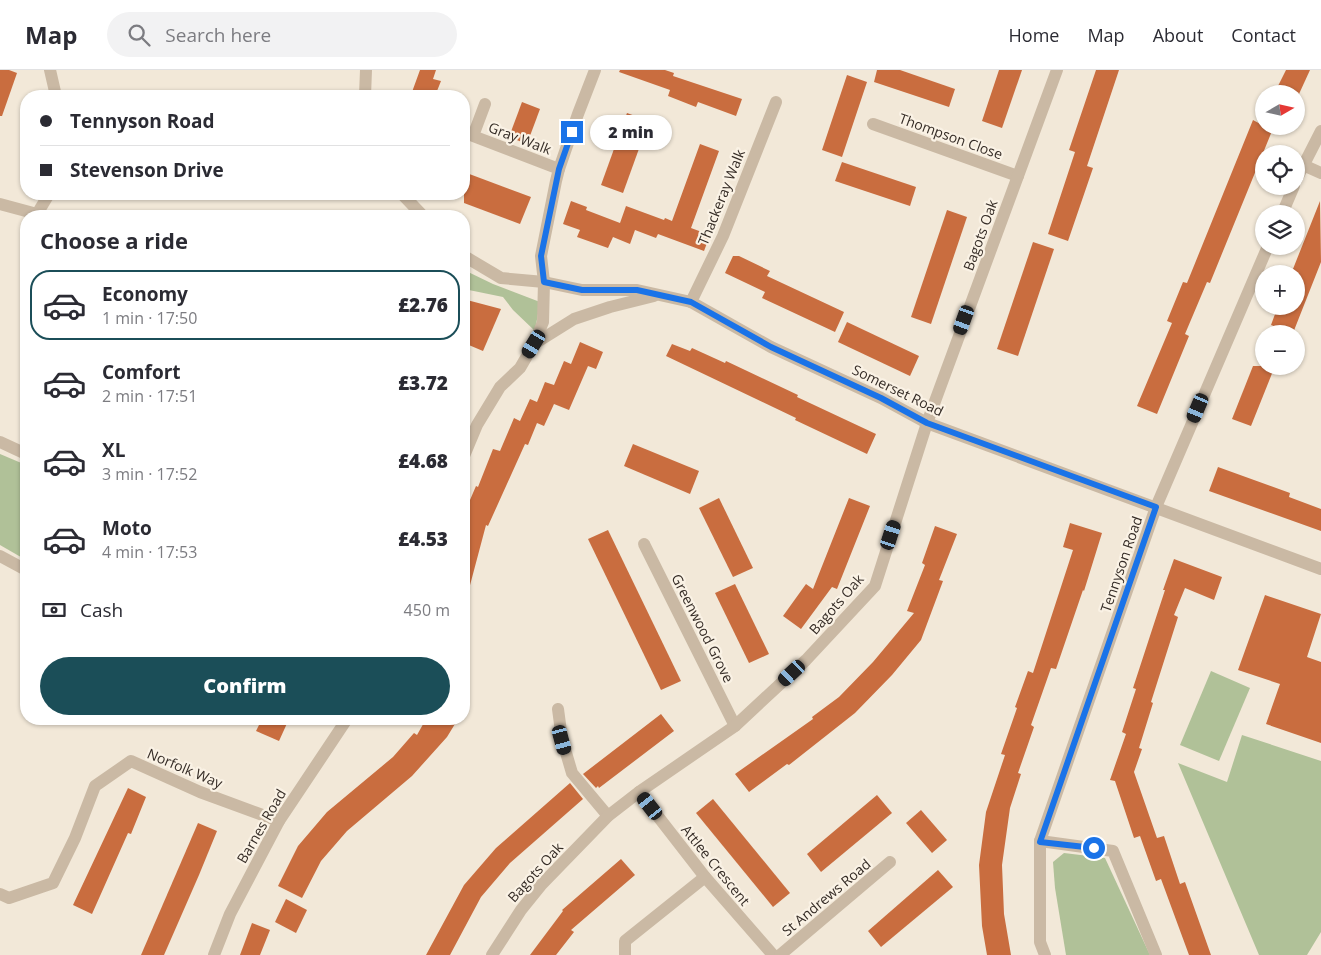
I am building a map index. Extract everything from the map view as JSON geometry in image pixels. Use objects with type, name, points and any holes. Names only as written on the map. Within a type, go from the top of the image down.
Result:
[{"type":"street","points":[[50,70],[55,90]]},
{"type":"street","points":[[365,90],[366,70]]},
{"type":"street","points":[[470,442],[477,425],[500,388],[520,368],[534,344],[542,322],[544,282],[541,256],[559,169],[595,70]]},
{"type":"street","name":"Bagots Oak","points":[[492,955],[521,910],[542,884],[608,816],[639,792],[735,726],[806,660],[875,586],[927,423],[1057,70]]},
{"type":"street","name":"Thackeray Walk","points":[[691,302],[723,236],[776,102]]},
{"type":"street","name":"Gray Walk","points":[[485,104],[473,136],[559,169]]},
{"type":"street","name":"Thompson Close","points":[[873,124],[1018,176]]},
{"type":"street","points":[[1305,160],[1321,131]]},
{"type":"street","points":[[1305,165],[1321,173]]},
{"type":"street","points":[[408,200],[417,210]]},
{"type":"street","points":[[0,204],[21,210]]},
{"type":"street","name":"Tennyson Road","points":[[1045,955],[1040,942],[1040,842],[1156,507],[1264,255]]},
{"type":"street","name":"Somerset Road","points":[[470,260],[501,278],[544,282],[582,290],[637,290],[691,302],[771,347],[881,398],[927,423],[1321,570]]},
{"type":"street","points":[[534,344],[574,319],[658,294]]},
{"type":"street","points":[[0,442],[20,451]]},
{"type":"street","name":"Greenwood Grove","points":[[644,544],[735,726]]},
{"type":"street","points":[[0,556],[20,567]]},
{"type":"street","points":[[558,709],[562,740],[572,773],[608,816]]},
{"type":"street","name":"Barnes Road","points":[[214,955],[230,914],[279,821],[343,725]]},
{"type":"street","name":"Norfolk Way","points":[[0,894],[9,898],[53,883],[75,838],[95,786],[131,762],[200,792],[279,821]]},
{"type":"street","name":"Attlee Crescent","points":[[639,792],[705,877],[773,955]]},
{"type":"street","points":[[1040,842],[1112,851],[1156,955]]},
{"type":"street","name":"St Andrews Road","points":[[780,955],[890,862]]},
{"type":"street","points":[[625,955],[625,941],[705,877]]},
{"type":"green space","points":[[470,273],[540,302],[535,331],[513,310],[503,297],[470,290]]},
{"type":"green space","points":[[0,454],[20,462],[20,557],[0,545]]},
{"type":"green space","points":[[1211,671],[1250,688],[1219,761],[1180,745]]},
{"type":"green space","points":[[1242,735],[1321,761],[1321,932],[1307,955],[1259,955],[1178,763],[1227,782]]},
{"type":"green space","points":[[1064,853],[1105,858],[1150,955],[1066,955],[1055,888],[1053,862]]},
{"type":"building","points":[[0,70],[9,70],[17,73],[2,116],[0,116]]},
{"type":"building","points":[[420,70],[436,70],[433,79],[441,81],[437,90],[413,90]]},
{"type":"building","points":[[620,70],[665,70],[674,73],[673,76],[742,99],[736,116],[698,102],[696,107],[668,96],[670,90],[619,72]]},
{"type":"building","points":[[877,70],[900,70],[955,89],[949,107],[874,82]]},
{"type":"building","points":[[999,70],[1022,70],[1002,128],[982,121]]},
{"type":"building","points":[[1096,70],[1119,70],[1087,166],[1093,168],[1068,241],[1048,234],[1075,152],[1069,150]]},
{"type":"building","points":[[1286,70],[1310,70],[1303,85],[1278,85]]},
{"type":"building","points":[[847,75],[867,82],[842,157],[822,150]]},
{"type":"building","points":[[522,102],[540,109],[527,144],[509,137]]},
{"type":"building","points":[[627,113],[649,121],[623,193],[601,185]]},
{"type":"building","points":[[1253,120],[1255,121],[1255,135],[1270,135],[1266,145],[1255,145],[1255,173],[1210,283],[1207,282],[1185,334],[1189,336],[1157,414],[1137,406],[1172,323],[1167,321],[1183,282],[1187,283]]},
{"type":"building","points":[[700,144],[719,151],[691,228],[710,235],[704,251],[658,234],[656,238],[635,230],[630,244],[613,237],[608,248],[577,237],[580,230],[563,224],[571,201],[587,207],[586,210],[620,223],[626,206],[664,220],[665,218],[672,221]]},
{"type":"building","points":[[842,162],[916,187],[910,206],[835,181]]},
{"type":"building","points":[[470,174],[531,197],[520,224],[464,203],[464,200],[470,200]]},
{"type":"building","points":[[1320,201],[1321,262],[1305,303],[1305,265],[1295,265],[1299,255],[1305,255],[1305,239]]},
{"type":"building","points":[[947,210],[967,217],[931,324],[911,317]]},
{"type":"building","points":[[1033,242],[1054,249],[1018,356],[997,349]]},
{"type":"building","points":[[733,256],[739,256],[770,271],[767,276],[844,312],[835,332],[762,298],[765,292],[725,273]]},
{"type":"building","points":[[470,301],[501,309],[483,351],[470,346]]},
{"type":"building","points":[[1275,315],[1300,315],[1296,325],[1271,325]]},
{"type":"building","points":[[847,322],[919,356],[910,376],[838,342]]},
{"type":"building","points":[[580,342],[603,352],[596,369],[588,366],[569,410],[554,404],[544,426],[537,423],[528,445],[525,444],[488,526],[486,525],[470,585],[470,500],[476,486],[478,487],[493,449],[500,451],[514,418],[520,421],[530,399],[537,402],[545,382],[554,385],[564,361],[571,364]]},
{"type":"building","points":[[672,344],[690,351],[692,348],[725,363],[726,361],[876,434],[867,454],[666,356]]},
{"type":"building","points":[[1253,366],[1255,366],[1255,375],[1271,375],[1251,426],[1232,419]]},
{"type":"building","points":[[633,444],[699,471],[690,494],[624,466]]},
{"type":"building","points":[[1218,467],[1290,493],[1289,497],[1321,509],[1321,531],[1209,491]]},
{"type":"building","points":[[719,498],[753,568],[733,577],[699,508]]},
{"type":"building","points":[[849,498],[870,506],[837,589],[832,587],[801,629],[783,616],[806,584],[813,589]]},
{"type":"building","points":[[1070,523],[1102,533],[1084,591],[1056,669],[1051,668],[1031,725],[1034,727],[1018,773],[1021,774],[1010,808],[1002,865],[1004,914],[1011,955],[987,955],[982,926],[979,865],[986,812],[1005,755],[1001,754],[1017,708],[1015,707],[1028,671],[1033,673],[1073,550],[1063,547]]},
{"type":"building","points":[[935,526],[957,534],[939,580],[943,581],[921,640],[892,675],[855,713],[789,765],[787,764],[749,792],[735,774],[813,719],[812,717],[839,697],[873,662],[914,613],[907,611],[925,565],[922,563]]},
{"type":"building","points":[[608,530],[681,681],[661,690],[588,539]]},
{"type":"building","points":[[1174,559],[1222,577],[1214,600],[1185,588],[1174,615],[1178,617],[1151,702],[1153,703],[1139,748],[1142,749],[1134,772],[1157,838],[1164,836],[1180,884],[1185,882],[1211,955],[1189,955],[1161,879],[1156,881],[1140,836],[1134,838],[1115,781],[1110,780],[1126,734],[1122,732],[1136,689],[1133,688]]},
{"type":"building","points":[[735,584],[769,654],[749,663],[715,593]]},
{"type":"building","points":[[1265,595],[1321,614],[1307,657],[1321,662],[1321,743],[1266,724],[1280,684],[1238,670]]},
{"type":"building","points":[[661,714],[674,731],[599,788],[598,786],[596,788],[583,774]]},
{"type":"building","points":[[259,725],[286,725],[279,741],[256,731]]},
{"type":"building","points":[[423,725],[454,725],[447,737],[412,776],[347,831],[321,861],[302,898],[278,886],[298,846],[327,812],[393,757],[414,733],[417,735]]},
{"type":"building","points":[[570,783],[583,799],[510,863],[481,897],[450,955],[426,955],[464,885],[496,848]]},
{"type":"building","points":[[128,788],[146,797],[131,834],[128,833],[92,914],[73,905]]},
{"type":"building","points":[[877,795],[892,813],[821,872],[807,854]]},
{"type":"building","points":[[713,799],[790,893],[773,907],[696,813]]},
{"type":"building","points":[[921,810],[947,840],[932,853],[906,823]]},
{"type":"building","points":[[198,823],[217,831],[199,875],[164,955],[141,955]]},
{"type":"building","points":[[621,859],[635,875],[571,930],[574,932],[556,955],[530,955],[562,910]]},
{"type":"building","points":[[938,870],[953,887],[881,947],[868,931]]},
{"type":"building","points":[[286,899],[307,910],[296,933],[275,922]]},
{"type":"building","points":[[252,923],[270,930],[260,955],[240,955]]},
{"type":"route","points":[[572,132],[559,169],[541,256],[544,282],[582,290],[637,290],[691,302],[771,347],[881,398],[927,423],[1156,507],[1040,842],[1094,848]]}]
